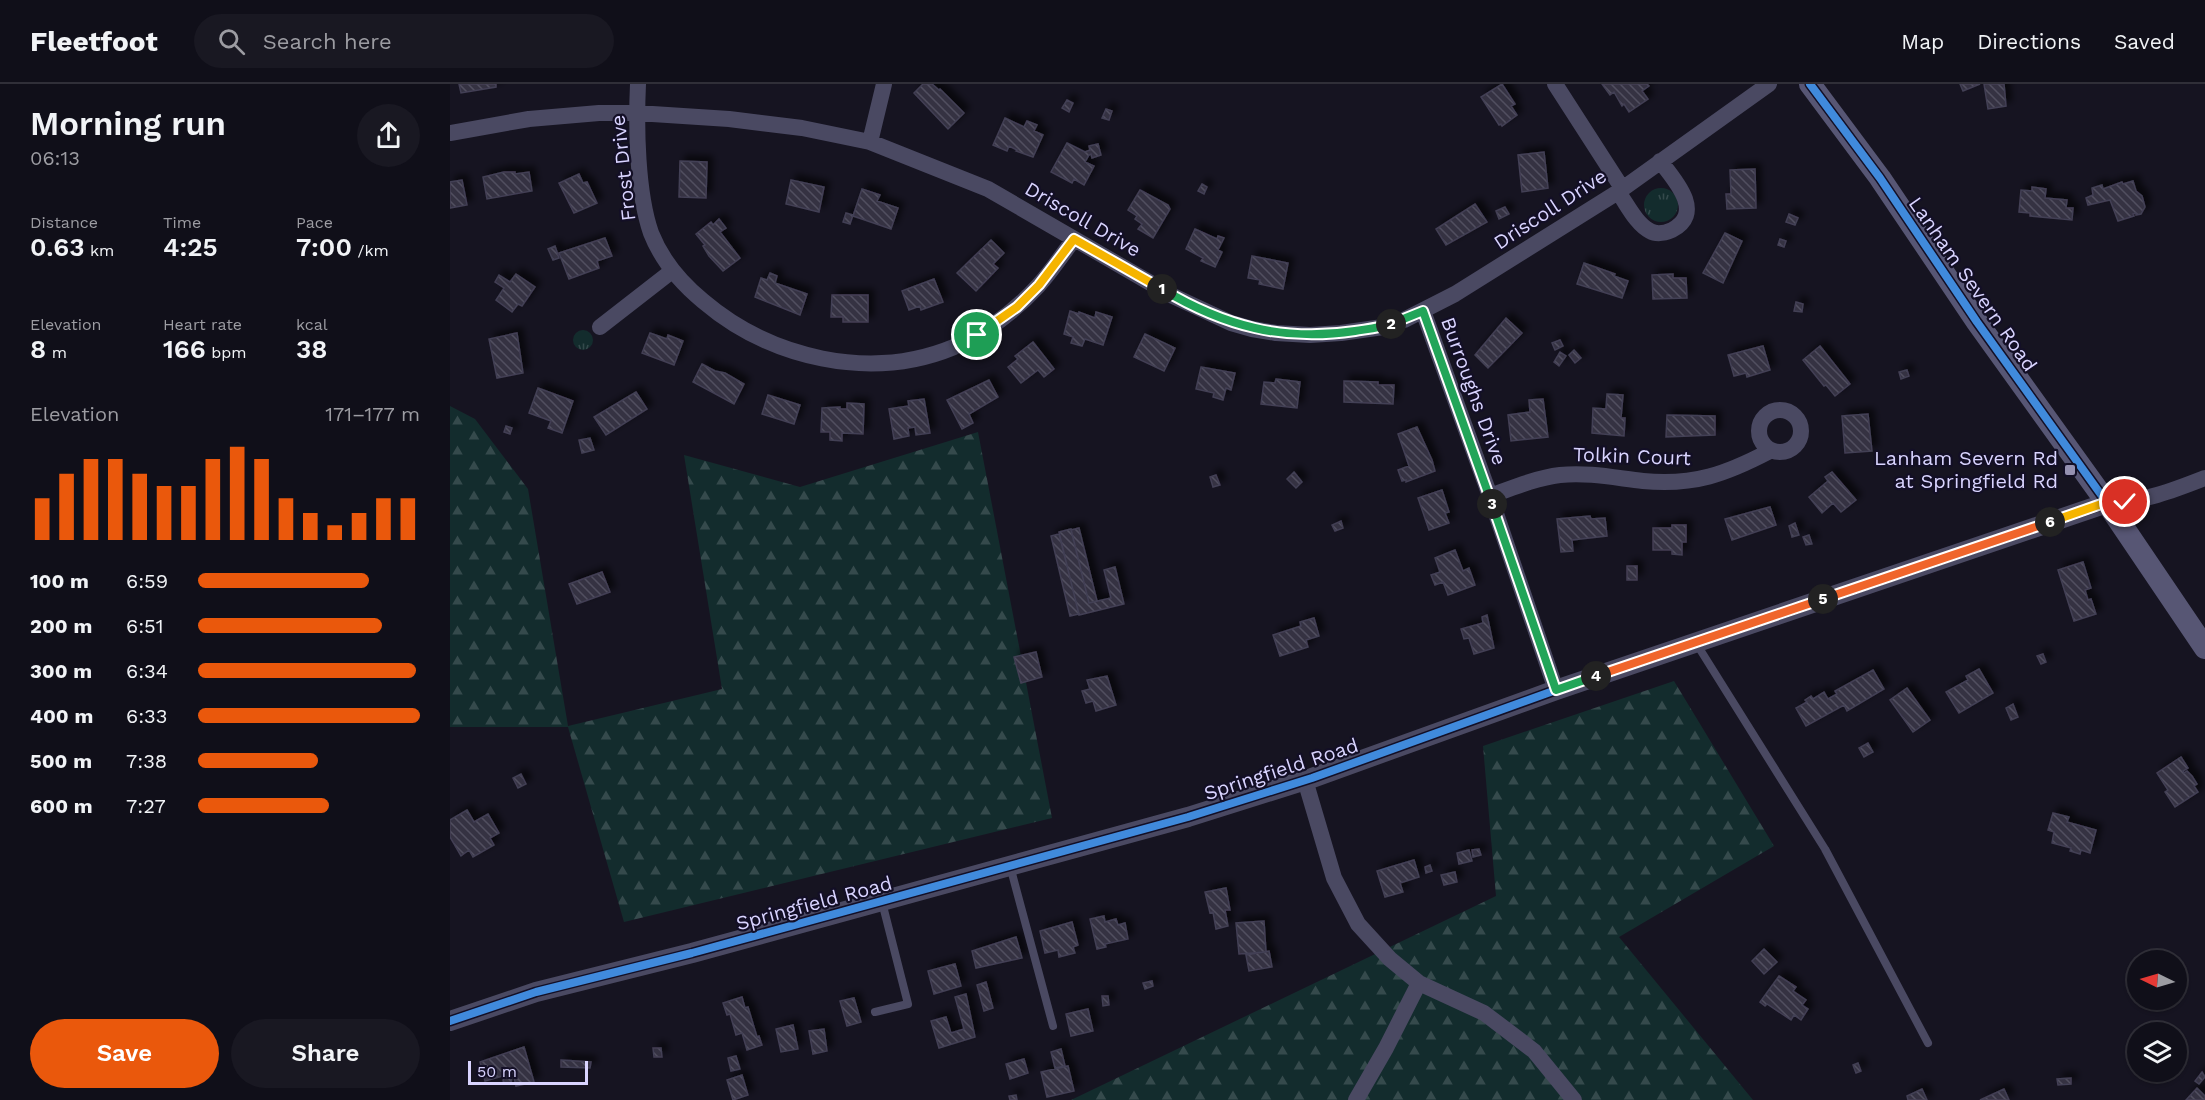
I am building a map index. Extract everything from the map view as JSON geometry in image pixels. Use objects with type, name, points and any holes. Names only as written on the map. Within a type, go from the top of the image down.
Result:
[{"type":"main road","name":"Lanham Severn Road","points":[[1810,84],[1880,178],[1977,322],[2107,502],[2205,648]]},
{"type":"street","name":"Frost Drive","points":[[638,84],[637,113],[644,206],[651,233],[672,271],[714,310],[735,326],[761,339],[812,357],[845,362],[902,361],[933,354],[977,335],[1017,307],[1039,285],[1074,239]]},
{"type":"street","points":[[870,142],[884,84]]},
{"type":"street","points":[[1555,84],[1639,221],[1651,232],[1658,234],[1677,227],[1684,221],[1687,213],[1686,201],[1676,180],[1660,161]]},
{"type":"street","name":"Driscoll Drive","points":[[450,134],[490,124],[529,118],[637,113],[782,125],[870,142],[988,189],[1204,312],[1252,329],[1310,335],[1383,327],[1423,311],[1494,270],[1620,190],[1769,84]]},
{"type":"street","points":[[600,327],[672,271]]},
{"type":"street","name":"Burroughs Drive","points":[[1423,311],[1490,496],[1556,690]]},
{"type":"street","name":"Tolkin Court","points":[[1490,496],[1543,478],[1562,475],[1596,475],[1666,482],[1701,479],[1725,473],[1770,451]]},
{"type":"street","points":[[2107,502],[2125,502],[2162,495],[2205,478]]},
{"type":"street","name":"Springfield Road","points":[[450,1021],[536,992],[692,953],[1188,817],[1305,780],[1556,690],[2107,502]]},
{"type":"street","points":[[1305,780],[1334,878],[1358,924],[1390,959],[1419,983],[1484,1013],[1534,1051],[1574,1100]]},
{"type":"street","points":[[1356,1100],[1419,983]]},
{"type":"lane","points":[[1695,642],[1825,849],[1928,1043]]},
{"type":"lane","points":[[1010,866],[1053,1026]]},
{"type":"lane","points":[[875,1012],[908,1004],[882,901]]},
{"type":"green space","points":[[1661,188],[1673,193],[1678,205],[1673,217],[1661,222],[1649,217],[1644,205],[1649,193]]},
{"type":"green space","points":[[579,330],[587,330],[593,336],[593,344],[587,350],[579,350],[573,344],[573,336]]},
{"type":"green space","points":[[450,406],[475,419],[528,489],[568,726],[722,689],[684,455],[800,487],[978,432],[1052,818],[624,922],[568,727],[450,727]]},
{"type":"green space","points":[[1674,681],[1774,846],[1619,937],[1753,1100],[1071,1100],[1496,896],[1483,746]]},
{"type":"building","points":[[459,84],[496,84],[496,87],[461,93]]},
{"type":"building","points":[[923,84],[932,84],[940,89],[964,113],[948,129],[914,93]]},
{"type":"building","points":[[1502,84],[1515,104],[1511,106],[1517,115],[1502,126],[1499,125],[1481,97]]},
{"type":"building","points":[[1602,84],[1647,84],[1649,86],[1642,91],[1648,99],[1629,112],[1624,104],[1622,106],[1614,92],[1610,95]]},
{"type":"building","points":[[1960,84],[1980,84],[1963,91]]},
{"type":"building","points":[[1984,84],[2004,84],[2006,106],[1988,109]]},
{"type":"building","points":[[1067,100],[1073,103],[1069,112],[1062,108]]},
{"type":"building","points":[[1106,109],[1112,111],[1109,120],[1102,118]]},
{"type":"building","points":[[1005,118],[1024,127],[1027,121],[1037,125],[1034,131],[1043,135],[1033,157],[1009,146],[1007,151],[993,145]]},
{"type":"building","points":[[1067,143],[1085,152],[1090,150],[1089,146],[1098,144],[1101,155],[1092,158],[1091,154],[1085,162],[1094,166],[1084,185],[1074,179],[1072,183],[1051,172]]},
{"type":"building","points":[[1544,152],[1548,188],[1522,192],[1518,155]]},
{"type":"building","points":[[680,161],[707,162],[706,198],[679,197]]},
{"type":"building","points":[[1755,169],[1756,208],[1727,209],[1726,194],[1731,194],[1730,170]]},
{"type":"building","points":[[515,172],[515,174],[529,172],[532,191],[487,199],[483,177]]},
{"type":"building","points":[[579,174],[583,183],[587,182],[597,203],[574,213],[559,183]]},
{"type":"building","points":[[462,180],[467,205],[450,208],[450,182]]},
{"type":"building","points":[[791,180],[824,187],[819,212],[786,204]]},
{"type":"building","points":[[2133,181],[2136,191],[2142,196],[2145,207],[2141,214],[2136,215],[2136,213],[2133,214],[2134,216],[2118,221],[2110,200],[2088,205],[2086,198],[2093,195],[2092,188],[2102,185],[2103,189],[2122,182],[2123,184]]},
{"type":"building","points":[[1202,184],[1207,187],[1204,194],[1198,191]]},
{"type":"building","points":[[2032,187],[2046,189],[2045,198],[2067,200],[2066,208],[2073,208],[2072,220],[2030,216],[2030,213],[2019,212],[2021,190],[2032,191]]},
{"type":"building","points":[[862,189],[880,195],[877,201],[898,208],[891,229],[853,216]]},
{"type":"building","points":[[1140,190],[1168,205],[1170,209],[1153,238],[1138,229],[1142,224],[1135,219],[1137,216],[1128,210]]},
{"type":"building","points":[[1475,204],[1487,222],[1446,245],[1436,229]]},
{"type":"building","points":[[1505,207],[1509,214],[1499,219],[1496,211]]},
{"type":"building","points":[[846,213],[853,215],[850,224],[843,222]]},
{"type":"building","points":[[1789,214],[1798,218],[1795,225],[1786,222]]},
{"type":"building","points":[[719,219],[726,228],[720,232],[740,258],[723,271],[709,256],[703,246],[705,245],[696,234],[711,222],[713,225]]},
{"type":"building","points":[[1195,229],[1217,239],[1218,236],[1224,238],[1218,250],[1222,252],[1215,267],[1201,261],[1203,258],[1186,249]]},
{"type":"building","points":[[1725,233],[1742,241],[1723,283],[1703,273]]},
{"type":"building","points":[[605,238],[612,256],[597,261],[599,268],[569,279],[559,253]]},
{"type":"building","points":[[1780,239],[1786,241],[1784,247],[1778,245]]},
{"type":"building","points":[[991,240],[1004,253],[993,264],[998,268],[976,291],[957,273]]},
{"type":"building","points":[[555,246],[559,258],[553,260],[548,249]]},
{"type":"building","points":[[1252,256],[1288,263],[1283,289],[1259,284],[1260,280],[1248,278]]},
{"type":"building","points":[[1584,263],[1628,281],[1622,298],[1577,284]]},
{"type":"building","points":[[770,273],[777,276],[775,283],[807,294],[800,315],[755,297],[761,278],[767,280]]},
{"type":"building","points":[[516,274],[535,287],[522,306],[518,304],[512,312],[496,300],[504,288],[495,282],[499,275],[510,282]]},
{"type":"building","points":[[1673,274],[1673,278],[1686,278],[1687,298],[1653,299],[1652,275]]},
{"type":"building","points":[[934,279],[943,302],[921,310],[920,306],[909,310],[902,291]]},
{"type":"building","points":[[832,295],[868,295],[868,322],[843,322],[843,317],[831,317]]},
{"type":"building","points":[[1796,302],[1803,304],[1802,312],[1794,311]]},
{"type":"building","points":[[1070,311],[1095,318],[1096,312],[1112,317],[1103,345],[1085,339],[1082,346],[1071,343],[1073,337],[1064,334]]},
{"type":"building","points":[[1506,318],[1522,333],[1488,368],[1475,355]]},
{"type":"building","points":[[517,333],[523,373],[497,378],[489,339]]},
{"type":"building","points":[[650,333],[667,339],[668,335],[683,341],[674,365],[642,353]]},
{"type":"building","points":[[1145,334],[1175,348],[1164,371],[1134,357]]},
{"type":"building","points":[[1560,340],[1563,346],[1555,350],[1552,343]]},
{"type":"building","points":[[1033,342],[1054,369],[1044,377],[1038,370],[1021,383],[1008,367],[1018,359],[1015,356]]},
{"type":"building","points":[[1763,346],[1770,370],[1747,377],[1746,373],[1734,376],[1728,355]]},
{"type":"building","points":[[1820,346],[1850,384],[1835,396],[1803,360]]},
{"type":"building","points":[[1574,350],[1581,358],[1575,363],[1569,355]]},
{"type":"building","points":[[1560,352],[1566,356],[1559,366],[1554,362]]},
{"type":"building","points":[[702,364],[744,384],[734,404],[693,382]]},
{"type":"building","points":[[1201,367],[1235,373],[1231,390],[1226,388],[1223,400],[1213,397],[1214,393],[1196,389]]},
{"type":"building","points":[[1907,370],[1909,376],[1901,379],[1899,372]]},
{"type":"building","points":[[1276,379],[1300,382],[1297,408],[1261,404],[1264,382],[1275,383]]},
{"type":"building","points":[[989,380],[998,397],[969,414],[973,423],[962,429],[947,400]]},
{"type":"building","points":[[1344,381],[1394,385],[1393,404],[1344,402]]},
{"type":"building","points":[[538,388],[573,401],[562,433],[548,428],[551,421],[529,413]]},
{"type":"building","points":[[636,392],[647,409],[606,435],[594,417]]},
{"type":"building","points":[[1607,394],[1623,395],[1621,418],[1625,418],[1624,436],[1592,433],[1593,408],[1606,409]]},
{"type":"building","points":[[768,395],[800,405],[794,424],[762,414]]},
{"type":"building","points":[[924,399],[930,433],[916,435],[915,427],[908,428],[909,436],[894,439],[889,409],[909,406],[908,401]]},
{"type":"building","points":[[1543,399],[1548,437],[1511,441],[1508,415],[1530,412],[1529,400]]},
{"type":"building","points":[[847,403],[864,404],[863,434],[842,433],[842,441],[830,440],[830,432],[821,432],[822,408],[847,409]]},
{"type":"building","points":[[1868,414],[1872,451],[1845,453],[1842,416]]},
{"type":"building","points":[[1667,415],[1715,416],[1715,435],[1666,437]]},
{"type":"building","points":[[506,426],[512,428],[510,434],[504,432]]},
{"type":"building","points":[[1417,427],[1435,471],[1406,482],[1406,480],[1402,481],[1398,470],[1409,466],[1398,434]]},
{"type":"building","points":[[590,438],[594,450],[582,453],[579,440]]},
{"type":"building","points":[[1294,472],[1302,482],[1296,488],[1287,479]]},
{"type":"building","points":[[1832,472],[1856,500],[1841,512],[1833,503],[1822,513],[1809,497],[1828,481],[1825,477]]},
{"type":"building","points":[[1216,475],[1220,485],[1213,487],[1210,477]]},
{"type":"building","points":[[1442,490],[1449,512],[1445,513],[1449,523],[1429,530],[1418,498]]},
{"type":"building","points":[[1770,507],[1776,525],[1732,540],[1725,519]]},
{"type":"building","points":[[1590,516],[1591,519],[1605,518],[1607,536],[1572,540],[1573,551],[1561,552],[1557,519]]},
{"type":"building","points":[[1341,521],[1343,528],[1335,531],[1332,525]]},
{"type":"building","points":[[1795,523],[1799,535],[1792,537],[1789,526]]},
{"type":"building","points":[[1672,525],[1686,525],[1686,542],[1682,542],[1682,555],[1672,554],[1672,550],[1653,550],[1653,528],[1672,528]]},
{"type":"building","points":[[1079,528],[1097,601],[1089,603],[1071,530]]},
{"type":"building","points":[[1071,529],[1089,603],[1111,598],[1104,570],[1115,567],[1124,604],[1079,615],[1059,532]]},
{"type":"building","points":[[1059,534],[1079,614],[1070,616],[1051,536]]},
{"type":"building","points":[[1809,535],[1812,544],[1806,545],[1803,537]]},
{"type":"building","points":[[1455,550],[1463,571],[1469,568],[1475,585],[1448,595],[1443,582],[1435,585],[1431,575],[1440,572],[1435,558]]},
{"type":"building","points":[[2083,562],[2091,588],[2085,590],[2096,614],[2074,621],[2058,570]]},
{"type":"building","points":[[1627,566],[1637,566],[1637,580],[1627,580]]},
{"type":"building","points":[[602,572],[610,592],[577,604],[569,584]]},
{"type":"building","points":[[1487,615],[1494,648],[1474,654],[1469,638],[1464,639],[1461,629],[1483,623],[1482,617]]},
{"type":"building","points":[[1314,618],[1319,636],[1306,640],[1308,647],[1280,656],[1273,635],[1301,626],[1300,622]]},
{"type":"building","points":[[1036,652],[1042,677],[1021,683],[1014,657]]},
{"type":"building","points":[[2043,654],[2046,662],[2041,664],[2037,656]]},
{"type":"building","points":[[1979,669],[1993,693],[1959,713],[1946,692],[1968,680],[1966,676]]},
{"type":"building","points":[[1873,670],[1884,689],[1847,711],[1844,705],[1806,726],[1796,708],[1807,702],[1805,700],[1811,696],[1813,699],[1824,692],[1828,699],[1837,694],[1835,691]]},
{"type":"building","points":[[1107,676],[1116,705],[1096,711],[1093,701],[1086,703],[1082,691],[1090,689],[1087,680]]},
{"type":"building","points":[[1907,688],[1930,720],[1913,732],[1890,700]]},
{"type":"building","points":[[2013,704],[2018,717],[2011,720],[2006,708]]},
{"type":"building","points":[[1868,743],[1873,752],[1864,757],[1859,748]]},
{"type":"building","points":[[2181,757],[2188,768],[2183,771],[2184,773],[2187,771],[2192,776],[2197,784],[2194,786],[2198,792],[2175,807],[2165,792],[2168,790],[2157,773]]},
{"type":"building","points":[[521,774],[526,784],[518,788],[513,778]]},
{"type":"building","points":[[467,810],[474,822],[488,814],[499,833],[490,838],[494,845],[473,857],[469,850],[461,856],[450,837],[450,820]]},
{"type":"building","points":[[2053,813],[2069,817],[2067,822],[2096,830],[2090,853],[2081,850],[2080,854],[2070,851],[2071,848],[2052,843],[2054,832],[2048,830]]},
{"type":"building","points":[[1479,849],[1481,855],[1473,857],[1472,850]]},
{"type":"building","points":[[1469,850],[1472,861],[1459,864],[1457,853]]},
{"type":"building","points":[[1414,860],[1419,877],[1400,883],[1403,892],[1385,897],[1377,871]]},
{"type":"building","points":[[1430,865],[1432,871],[1426,873],[1425,867]]},
{"type":"building","points":[[1455,872],[1457,882],[1444,885],[1441,875]]},
{"type":"building","points":[[1226,888],[1230,910],[1225,910],[1228,926],[1216,929],[1213,912],[1210,913],[1205,892]]},
{"type":"building","points":[[1104,916],[1105,922],[1116,919],[1118,925],[1125,923],[1128,939],[1105,944],[1106,947],[1097,949],[1090,919]]},
{"type":"building","points":[[1264,921],[1266,952],[1239,954],[1236,923]]},
{"type":"building","points":[[1072,922],[1078,945],[1073,947],[1075,953],[1059,957],[1058,950],[1045,953],[1040,931]]},
{"type":"building","points":[[1016,937],[1022,958],[976,968],[972,951]]},
{"type":"building","points":[[1764,949],[1777,962],[1764,974],[1752,961]]},
{"type":"building","points":[[1269,951],[1272,967],[1249,971],[1246,955]]},
{"type":"building","points":[[955,964],[961,986],[934,994],[928,971]]},
{"type":"building","points":[[1779,976],[1796,987],[1793,991],[1806,1000],[1802,1005],[1808,1009],[1801,1020],[1794,1015],[1791,1020],[1760,1002]]},
{"type":"building","points":[[1152,981],[1153,986],[1145,989],[1143,983]]},
{"type":"building","points":[[986,982],[993,1008],[984,1011],[977,985]]},
{"type":"building","points":[[966,994],[975,1037],[939,1048],[931,1021],[946,1017],[951,1033],[964,1029],[955,997]]},
{"type":"building","points":[[1102,996],[1108,996],[1109,1005],[1103,1006]]},
{"type":"building","points":[[742,997],[762,1045],[747,1050],[742,1033],[736,1035],[730,1014],[727,1015],[723,1003]]},
{"type":"building","points":[[854,998],[861,1022],[847,1026],[840,1001]]},
{"type":"building","points":[[1088,1009],[1093,1031],[1071,1036],[1066,1014]]},
{"type":"building","points":[[793,1025],[798,1049],[781,1052],[776,1029]]},
{"type":"building","points":[[824,1029],[827,1051],[813,1054],[809,1031]]},
{"type":"building","points":[[524,1047],[534,1082],[516,1086],[513,1073],[485,1081],[480,1062]]},
{"type":"building","points":[[653,1048],[661,1048],[662,1057],[654,1057]]},
{"type":"building","points":[[1061,1049],[1065,1066],[1055,1068],[1051,1052]]},
{"type":"building","points":[[736,1056],[740,1069],[731,1071],[728,1058]]},
{"type":"building","points":[[1024,1059],[1028,1073],[1010,1079],[1006,1064]]},
{"type":"building","points":[[561,1060],[591,1062],[590,1068],[561,1067]]},
{"type":"building","points":[[1858,1063],[1861,1071],[1856,1073],[1853,1065]]},
{"type":"building","points":[[1068,1066],[1074,1091],[1047,1097],[1041,1072]]},
{"type":"building","points":[[2202,1072],[2205,1077],[2199,1084],[2195,1081]]},
{"type":"building","points":[[509,1074],[512,1078],[511,1083],[506,1084],[503,1081],[504,1076]]},
{"type":"building","points":[[742,1075],[748,1095],[733,1100],[727,1080]]},
{"type":"building","points":[[2071,1078],[2071,1084],[2058,1085],[2057,1079]]},
{"type":"building","points":[[2197,1088],[2205,1096],[2205,1100],[2186,1100]]},
{"type":"building","points":[[1922,1089],[1927,1100],[1908,1100],[1907,1096]]},
{"type":"building","points":[[2004,1089],[2009,1100],[1980,1100]]},
{"type":"building","points":[[1016,1095],[1017,1100],[1010,1100],[1009,1096]]},
{"type":"cycle path","points":[[450,1021],[536,992],[692,953],[1188,817],[1312,778],[1556,690],[2107,503],[1977,322],[1880,178],[1810,84]]},
{"type":"place","name":"Lanham Severn Rd at Springfield Rd","points":[[2070,470]]},
{"type":"route","points":[[977,335],[1017,307],[1039,285],[1074,239],[1204,312],[1252,329],[1310,335],[1341,333],[1383,327],[1423,311],[1490,496],[1556,690],[2107,502],[2125,502]]}]
